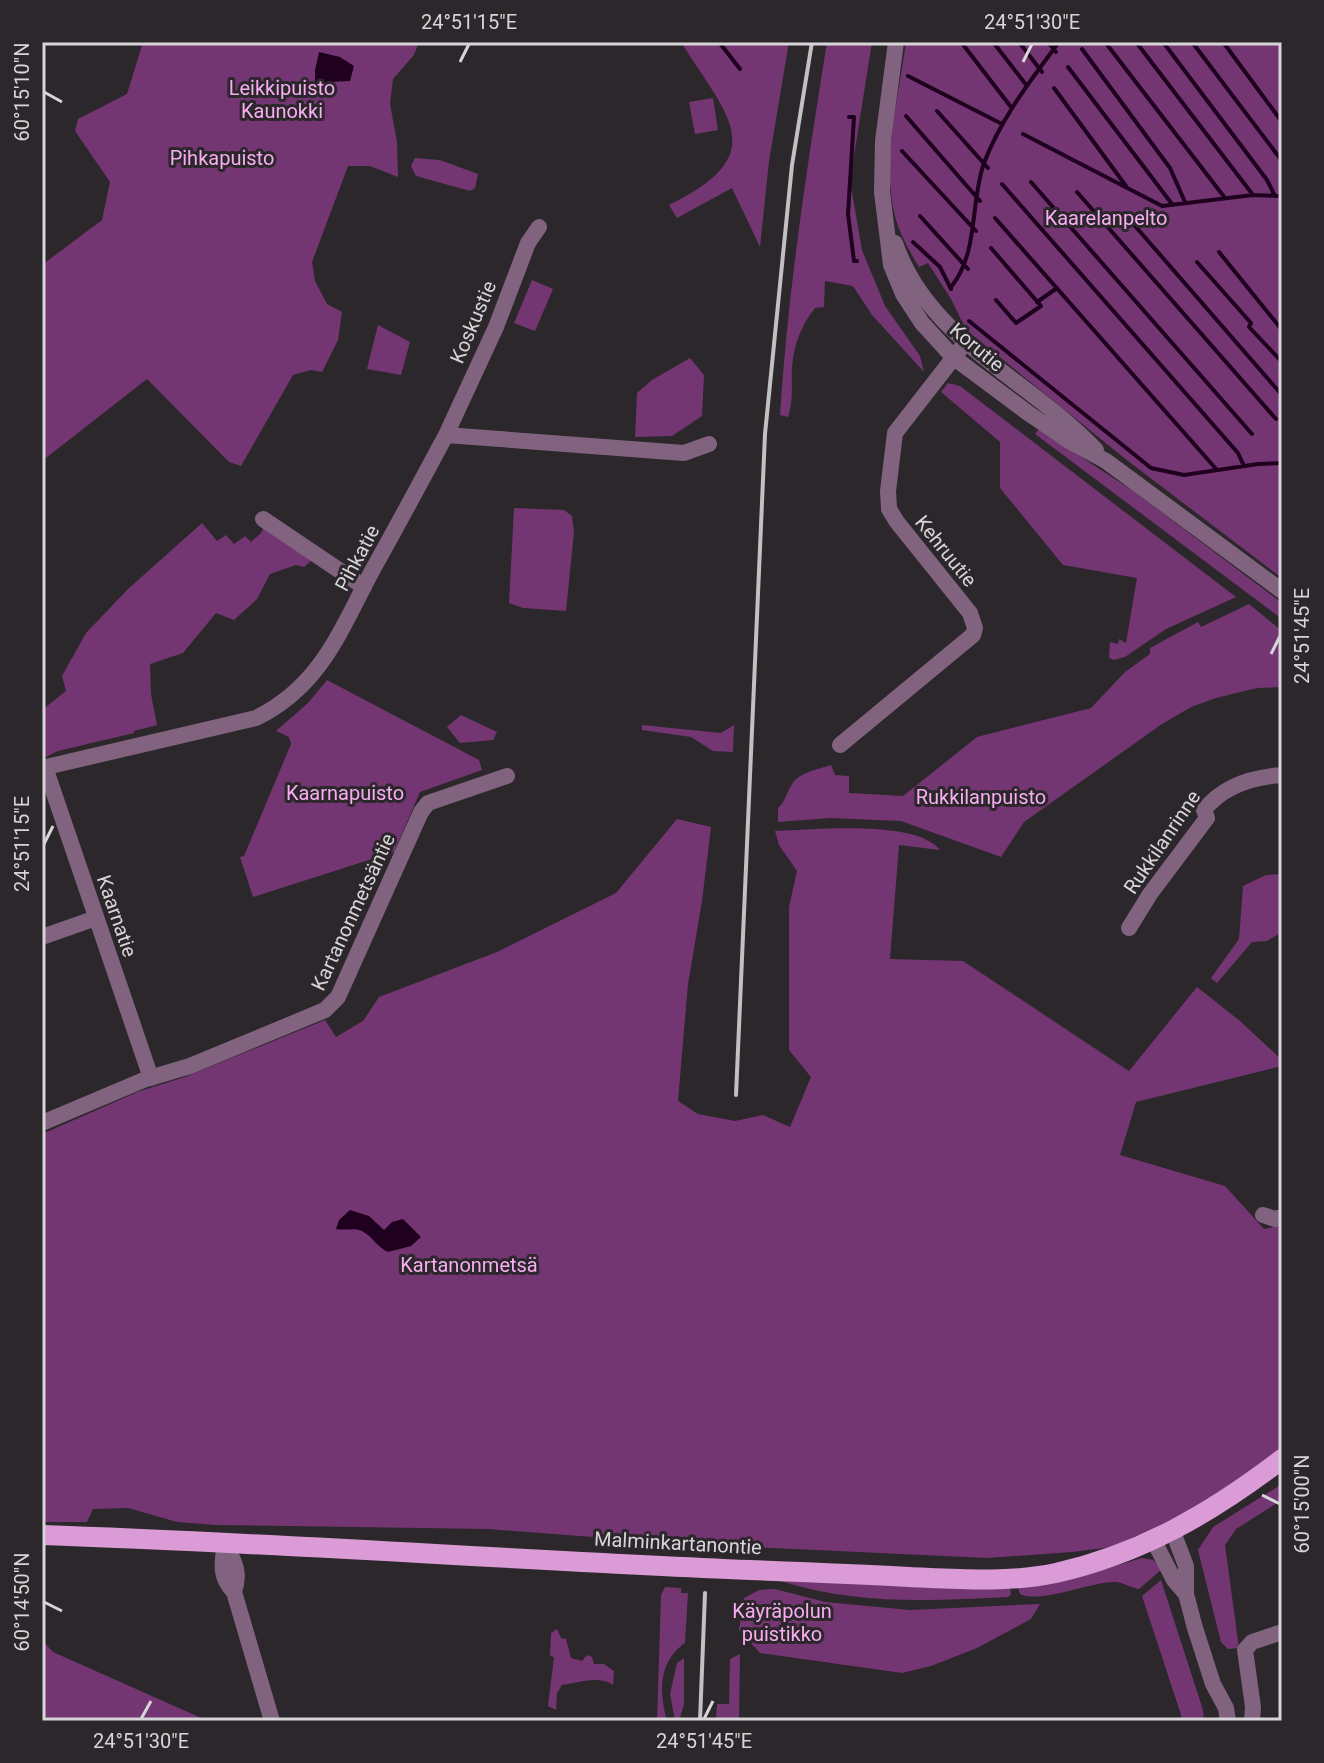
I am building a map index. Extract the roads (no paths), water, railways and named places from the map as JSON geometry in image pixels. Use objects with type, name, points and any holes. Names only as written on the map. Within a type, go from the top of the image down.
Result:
[{"type":"main road","name":"Malminkartanontie","points":[[42,1535],[622,1564],[945,1578],[1014,1578],[1052,1574],[1087,1565],[1164,1536],[1229,1498],[1282,1459]]},
{"type":"street","name":"Korutie","points":[[896,42],[883,141],[882,192],[891,265],[900,287],[922,323],[953,357],[1069,441],[1106,461],[1282,591]]},
{"type":"street","name":"Korutie","points":[[885,215],[900,257],[918,288],[965,343],[1077,430],[1106,461]]},
{"type":"street","name":"Koskustie","points":[[446,435],[496,327],[528,243],[539,227]]},
{"type":"street","name":"Kehruutie","points":[[840,745],[973,635],[975,628],[970,613],[889,509],[888,491],[895,433],[965,343]]},
{"type":"street","points":[[446,435],[684,453],[709,444]]},
{"type":"street","name":"Pihkatie","points":[[44,768],[256,718],[275,709],[300,690],[316,673],[446,435]]},
{"type":"street","points":[[263,519],[364,587]]},
{"type":"street","name":"Kaarnatie","points":[[44,768],[151,1078]]},
{"type":"street","name":"Rukkilanrinne","points":[[1129,928],[1150,894],[1207,818],[1204,810],[1211,802],[1230,788],[1252,780],[1282,775]]},
{"type":"street","name":"Kartanonmetsäntie","points":[[42,1123],[301,1021],[332,1004],[344,984],[421,812],[428,803],[507,776]]},
{"type":"street","points":[[42,937],[96,918]]},
{"type":"street","points":[[1263,1215],[1275,1219],[1282,1217]]},
{"type":"street","points":[[1164,1536],[1186,1566],[1186,1594],[1213,1684],[1226,1708],[1228,1721]]},
{"type":"street","points":[[225,1543],[237,1568],[234,1592],[272,1721]]},
{"type":"street","points":[[1252,1721],[1245,1650],[1252,1642],[1282,1632]]},
{"type":"street","points":[[1213,1684],[1215,1712],[1219,1721]]},
{"type":"waterway","points":[[719,42],[740,69]]},
{"type":"waterway","points":[[961,42],[1011,107]]},
{"type":"waterway","points":[[993,42],[1027,86]]},
{"type":"waterway","points":[[1019,42],[1042,72]]},
{"type":"waterway","points":[[1048,42],[1056,52]]},
{"type":"waterway","points":[[951,287],[966,259],[980,178],[991,146],[1017,100],[1059,42]]},
{"type":"waterway","points":[[1105,42],[1225,198]]},
{"type":"waterway","points":[[1136,42],[1253,195]]},
{"type":"waterway","points":[[1163,42],[1267,180],[1275,196]]},
{"type":"waterway","points":[[1192,42],[1282,161]]},
{"type":"waterway","points":[[1223,42],[1282,122]]},
{"type":"waterway","points":[[1082,49],[1170,168],[1185,202]]},
{"type":"waterway","points":[[1068,67],[1172,204]]},
{"type":"waterway","points":[[908,76],[1002,124]]},
{"type":"waterway","points":[[1054,88],[1126,186]]},
{"type":"waterway","points":[[937,111],[988,168]]},
{"type":"waterway","points":[[906,116],[980,201]]},
{"type":"waterway","points":[[849,117],[854,117],[848,214],[854,261],[857,261]]},
{"type":"waterway","points":[[1023,134],[1162,206],[1253,195],[1282,196]]},
{"type":"waterway","points":[[902,151],[976,231]]},
{"type":"waterway","points":[[1031,182],[1252,434]]},
{"type":"waterway","points":[[1002,184],[1238,453],[1244,466]]},
{"type":"waterway","points":[[1077,192],[1276,419]]},
{"type":"waterway","points":[[920,216],[968,269]]},
{"type":"waterway","points":[[995,218],[1217,470]]},
{"type":"waterway","points":[[1129,219],[1282,395]]},
{"type":"waterway","points":[[913,242],[940,267],[951,289]]},
{"type":"waterway","points":[[991,248],[1041,306],[1016,323],[996,300]]},
{"type":"waterway","points":[[1219,252],[1282,330]]},
{"type":"waterway","points":[[1197,262],[1251,323],[1249,327],[1282,362]]},
{"type":"waterway","points":[[1037,302],[1057,288]]},
{"type":"waterway","points":[[969,321],[1151,468],[1184,475],[1282,463]]},
{"type":"railway","points":[[736,1095],[765,434],[792,165],[812,42]]},
{"type":"railway","points":[[700,1721],[705,1593]]},
{"type":"park label","name":"Leikkipuisto Kaunokki","points":[[282,100]]},
{"type":"park label","name":"Pihkapuisto","points":[[222,158]]},
{"type":"park label","name":"Kaarelanpelto","points":[[1106,218]]},
{"type":"park label","name":"Kaarnapuisto","points":[[345,793]]},
{"type":"park label","name":"Rukkilanpuisto","points":[[981,797]]},
{"type":"park label","name":"Kartanonmetsä","points":[[469,1265]]},
{"type":"park label","name":"Käyräpolun puistikko","points":[[782,1622]]}]
